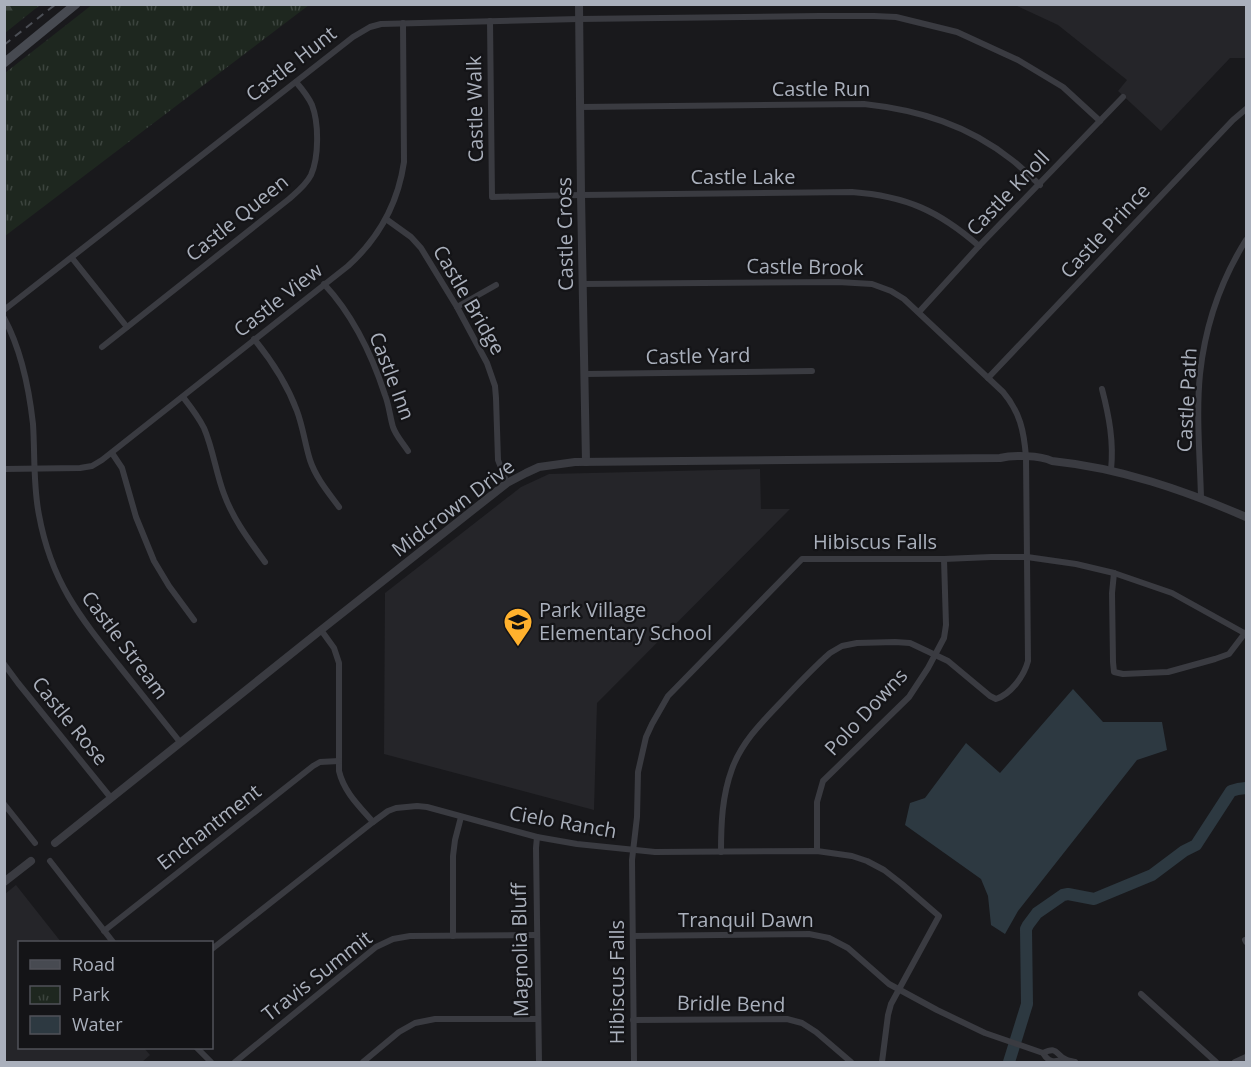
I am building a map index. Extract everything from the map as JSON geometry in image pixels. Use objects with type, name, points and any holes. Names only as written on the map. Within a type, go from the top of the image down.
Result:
[{"type":"main road","points":[[4,63],[76,4]]},
{"type":"street","name":"Castle Cross","points":[[579,4],[586,462]]},
{"type":"street","name":"Castle Hunt","points":[[4,310],[358,33],[381,24],[579,19],[896,17],[957,32],[1018,60],[1063,87],[1100,121]]},
{"type":"street","name":"Castle Walk","points":[[490,21],[492,197]]},
{"type":"street","name":"Castle View","points":[[4,469],[84,468],[102,460],[324,284],[367,247],[386,219],[398,190],[404,162],[403,23]]},
{"type":"street","name":"Castle Queen","points":[[102,347],[304,185],[315,162],[317,131],[313,108],[308,97],[296,82]]},
{"type":"street","name":"Castle Knoll","points":[[919,312],[979,246],[1123,97]]},
{"type":"street","name":"Castle Run","points":[[579,107],[864,104],[891,107],[943,120],[967,131],[990,144],[1040,184]]},
{"type":"street","name":"Castle Prince","points":[[988,378],[1233,120],[1246,110]]},
{"type":"street","name":"Castle Lake","points":[[492,197],[852,192],[889,196],[924,208],[960,229],[979,246]]},
{"type":"street","name":"Castle Bridge","points":[[386,219],[411,237],[421,248],[491,372],[496,398],[498,460],[507,483]]},
{"type":"street","name":"Castle Path","points":[[1201,498],[1199,412],[1200,374],[1205,342],[1225,279],[1246,240]]},
{"type":"street","points":[[72,258],[127,327]]},
{"type":"street","name":"Castle Brook","points":[[582,284],[864,282],[879,285],[904,299],[919,312],[1008,398],[1016,410],[1023,430],[1026,459],[1028,661],[1023,674],[1004,697],[996,699],[948,661],[935,654]]},
{"type":"street","name":"Castle Inn","points":[[324,284],[351,319],[369,351],[386,397],[393,427],[408,451]]},
{"type":"street","points":[[456,307],[496,285]]},
{"type":"street","name":"Castle Stream","points":[[4,318],[9,326],[26,378],[33,424],[38,514],[53,568],[87,626],[180,742]]},
{"type":"street","points":[[254,339],[288,390],[297,412],[310,460],[320,482],[339,507]]},
{"type":"street","name":"Castle Yard","points":[[585,374],[812,371]]},
{"type":"street","points":[[1102,389],[1112,445],[1111,471]]},
{"type":"street","points":[[183,397],[203,427],[219,481],[236,520],[265,562]]},
{"type":"street","points":[[112,453],[122,468],[136,517],[148,548],[169,586],[194,620]]},
{"type":"street","name":"Midcrown Drive","points":[[55,843],[507,483],[539,467],[586,462],[1000,458],[1008,456],[1026,459],[1046,458],[1111,471],[1170,487],[1246,517]]},
{"type":"street","name":"Hibiscus Falls","points":[[634,1062],[632,850],[636,825],[638,772],[646,737],[668,696],[802,559],[1027,557],[1076,564],[1114,573],[1172,593],[1246,633]]},
{"type":"street","name":"Polo Downs","points":[[817,852],[817,802],[823,781],[909,697],[944,638],[946,625],[944,559]]},
{"type":"street","points":[[1114,573],[1112,594],[1114,672],[1123,674],[1168,672],[1215,659],[1229,654],[1246,633]]},
{"type":"street","points":[[321,630],[334,648],[339,663],[339,771],[343,784],[372,822]]},
{"type":"street","points":[[721,852],[725,790],[740,751],[752,733],[818,664],[842,646],[857,643],[910,643],[935,654]]},
{"type":"street","name":"Castle Rose","points":[[4,664],[111,798]]},
{"type":"street","name":"Enchantment","points":[[104,931],[313,766],[320,762],[339,761]]},
{"type":"street","points":[[4,804],[35,843]]},
{"type":"street","name":"Cielo Ranch","points":[[213,948],[388,811],[407,806],[427,807],[537,837],[577,844],[655,852],[817,852],[852,856],[876,866],[902,884],[939,916],[898,990]]},
{"type":"street","points":[[453,936],[453,846],[461,817]]},
{"type":"street","name":"Magnolia Bluff","points":[[537,837],[538,1062]]},
{"type":"street","points":[[4,882],[31,861]]},
{"type":"street","points":[[50,861],[112,941]]},
{"type":"street","name":"Tranquil Dawn","points":[[633,936],[809,934],[829,938],[848,948],[898,990],[985,1033],[1043,1053],[1052,1062],[1063,1059],[1075,1062]]},
{"type":"street","name":"Travis Summit","points":[[235,1062],[376,947],[393,939],[410,936],[536,935]]},
{"type":"street","points":[[882,1062],[888,1015],[898,990]]},
{"type":"street","points":[[1141,994],[1216,1062]]},
{"type":"street","points":[[363,1062],[399,1032],[416,1023],[435,1019],[538,1018]]},
{"type":"street","name":"Bridle Bend","points":[[633,1020],[787,1019],[802,1023],[816,1032],[851,1062]]},
{"type":"street","points":[[199,1049],[211,1062]]},
{"type":"street","name":"Tranquil Dawn","points":[[1043,1053],[1050,1050],[1055,1051],[1063,1059]]},
{"type":"street","points":[[1235,1062],[1246,1057]]},
{"type":"shaded area","points":[[1015,5],[1246,5],[1246,58],[1230,58],[1161,131],[1118,91],[1127,80],[1058,25]]},
{"type":"shaded area","name":"Park Village Elementary School","points":[[760,469],[761,509],[790,509],[597,703],[594,810],[384,754],[385,593],[521,487],[549,474]]},
{"type":"shaded area","points":[[16,885],[60,941],[18,941],[18,1049],[145,1049],[150,1055],[142,1062],[5,1062],[5,894]]},
{"type":"green space","points":[[5,4],[40,4],[40,5],[5,33]]},
{"type":"green space","points":[[93,4],[309,5],[5,236],[5,73]]},
{"type":"water","points":[[1073,689],[1103,722],[1162,722],[1167,750],[1137,760],[1018,911],[1005,934],[991,925],[988,896],[981,879],[905,825],[910,803],[925,798],[966,743],[1000,773]]},
{"type":"waterway","points":[[1009,1062],[1027,1004],[1026,929],[1037,913],[1063,895],[1094,899],[1152,875],[1184,851],[1196,845],[1231,791],[1246,788]]},
{"type":"railway","points":[[4,45],[56,4]]},
{"type":"place","name":"Park Village Elementary School","points":[[518,648]]}]
